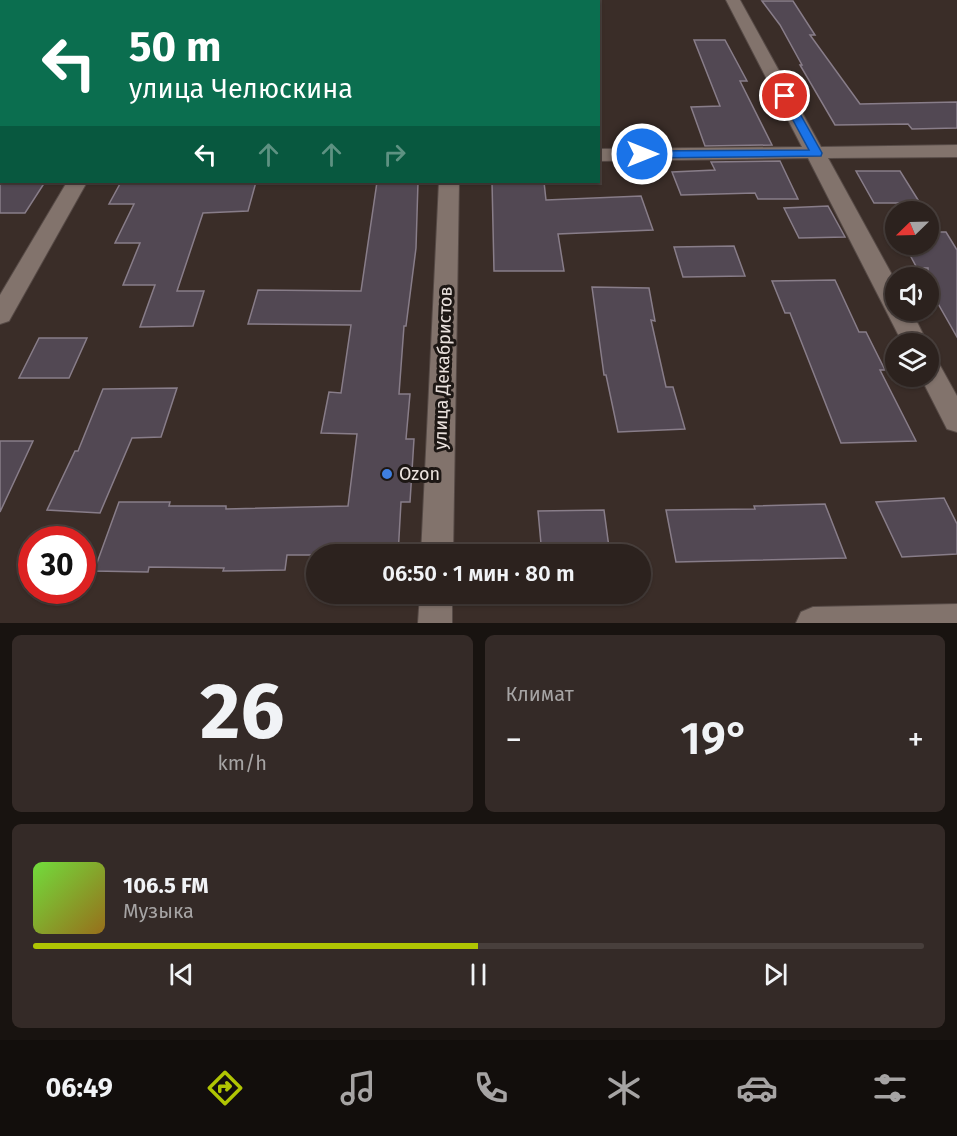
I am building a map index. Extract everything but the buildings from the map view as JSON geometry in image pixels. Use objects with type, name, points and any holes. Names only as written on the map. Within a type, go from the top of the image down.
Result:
[{"type":"street","points":[[733,0],[885,283]]},
{"type":"street","points":[[600,155],[957,151]]},
{"type":"street","points":[[0,315],[76,183]]},
{"type":"street","name":"улица Декабристов","points":[[437,544],[449,183]]},
{"type":"street","points":[[939,387],[957,421]]},
{"type":"street","points":[[435,623],[436,604]]},
{"type":"street","points":[[813,623],[957,620]]},
{"type":"place","name":"Ozon","points":[[387,474]]},
{"type":"route","points":[[642,154],[817,153],[785,96]]}]
